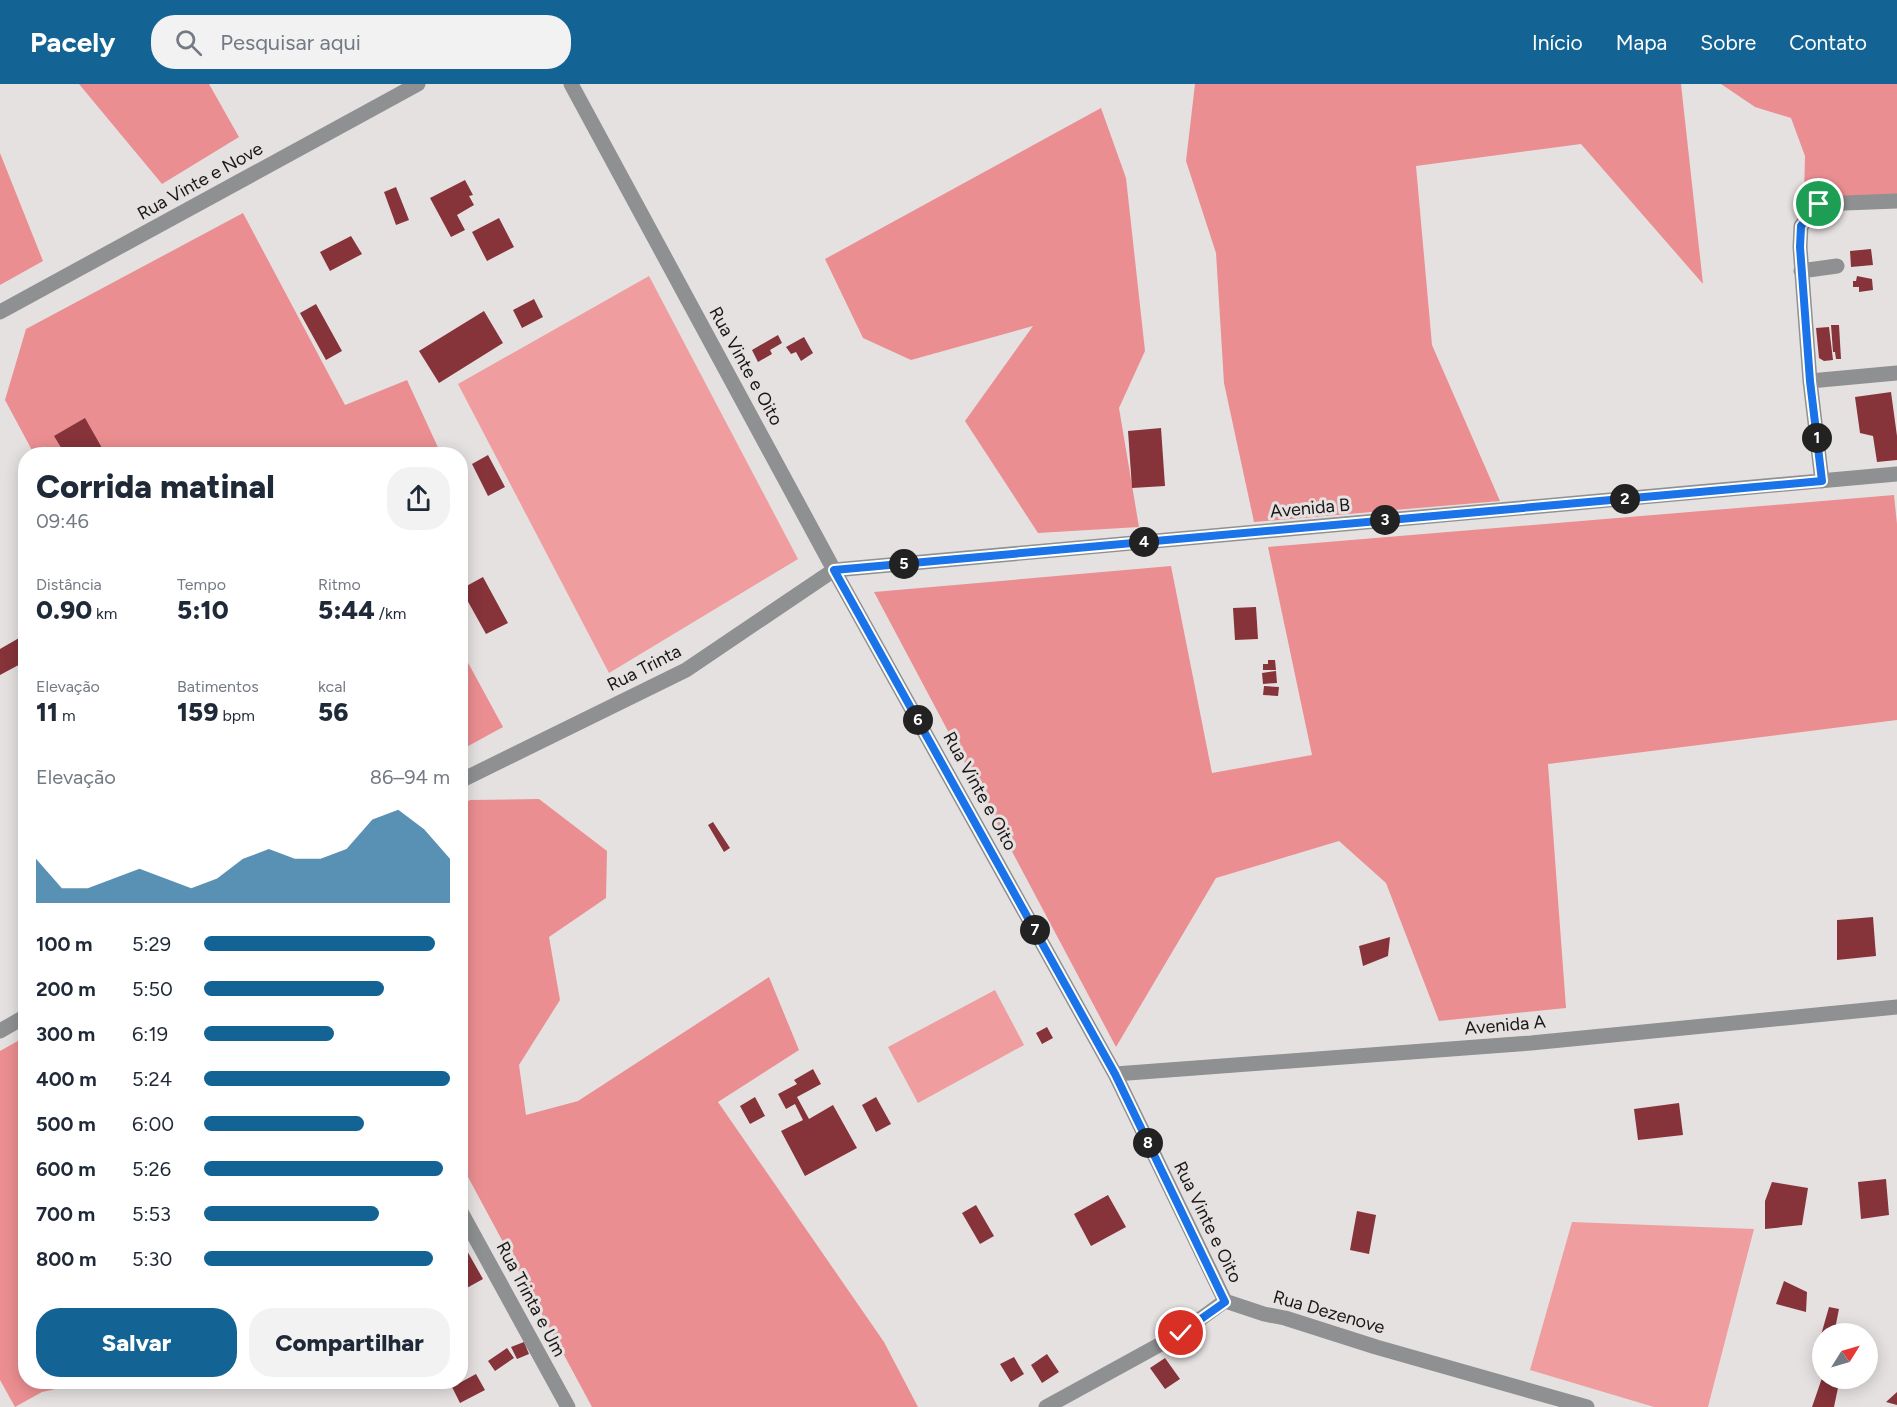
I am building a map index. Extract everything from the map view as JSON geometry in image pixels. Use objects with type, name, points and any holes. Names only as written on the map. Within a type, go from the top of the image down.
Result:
[{"type":"street","name":"Rua Vinte e Nove","points":[[0,312],[418,84]]},
{"type":"street","name":"Rua Vinte e Oito","points":[[571,84],[834,570],[1115,1074],[1225,1302]]},
{"type":"street","points":[[1822,481],[1810,381],[1801,271],[1801,226],[1819,204],[1897,201]]},
{"type":"street","points":[[1801,271],[1837,266]]},
{"type":"street","points":[[1810,381],[1897,373]]},
{"type":"street","name":"Avenida B","points":[[834,570],[1897,474]]},
{"type":"street","name":"Rua Trinta","points":[[468,777],[686,670],[834,570]]},
{"type":"street","name":"Avenida A","points":[[1115,1074],[1531,1043],[1897,1007]]},
{"type":"street","points":[[0,1031],[18,1021]]},
{"type":"street","name":"Rua Trinta e Um","points":[[468,1225],[568,1407]]},
{"type":"street","points":[[1046,1407],[1181,1333],[1225,1302]]},
{"type":"street","name":"Rua Dezenove","points":[[1225,1302],[1587,1407]]},
{"type":"shaded area","points":[[79,84],[209,84],[239,137],[162,184]]},
{"type":"shaded area","points":[[1195,84],[1681,84],[1703,284],[1581,144],[1416,166],[1432,345],[1500,501],[1254,522],[1224,383],[1216,253],[1186,161]]},
{"type":"shaded area","points":[[1721,84],[1897,84],[1897,204],[1831,211],[1804,196],[1805,156],[1791,118],[1755,107]]},
{"type":"shaded area","points":[[1101,108],[1126,178],[1145,351],[1119,408],[1139,527],[1038,533],[965,421],[1033,326],[911,360],[863,338],[825,259]]},
{"type":"shaded area","points":[[0,153],[43,261],[0,285]]},
{"type":"shaded area","points":[[243,213],[345,405],[407,380],[438,447],[30,447],[5,400],[26,329]]},
{"type":"shaded area","points":[[649,276],[798,559],[609,673],[458,384]]},
{"type":"shaded area","points":[[1894,495],[1897,524],[1897,720],[1548,764],[1566,1008],[1439,1021],[1386,883],[1339,841],[1216,878],[1116,1047],[874,592],[1171,566],[1212,773],[1312,755],[1268,547]]},
{"type":"shaded area","points":[[468,663],[503,727],[468,746]]},
{"type":"shaded area","points":[[539,799],[607,851],[606,898],[549,937],[560,1000],[519,1065],[526,1115],[578,1101],[769,977],[799,1050],[718,1102],[884,1342],[918,1407],[592,1407],[468,1177],[468,801]]},
{"type":"shaded area","points":[[995,990],[1024,1045],[918,1103],[888,1047]]},
{"type":"shaded area","points":[[18,1041],[18,1389],[56,1389],[42,1392],[15,1407],[0,1380],[0,1051]]},
{"type":"shaded area","points":[[1572,1222],[1754,1229],[1708,1407],[1654,1407],[1530,1370]]},
{"type":"building","points":[[465,180],[473,195],[469,196],[474,205],[457,215],[465,230],[451,237],[430,198]]},
{"type":"building","points":[[396,187],[409,220],[396,225],[384,192]]},
{"type":"building","points":[[499,218],[514,247],[487,261],[472,232]]},
{"type":"building","points":[[351,236],[362,254],[330,271],[320,252]]},
{"type":"building","points":[[1871,249],[1873,265],[1851,267],[1850,251]]},
{"type":"building","points":[[1857,276],[1872,279],[1873,290],[1859,292],[1859,287],[1853,287],[1853,281],[1856,281]]},
{"type":"building","points":[[534,299],[543,317],[522,328],[513,310]]},
{"type":"building","points":[[316,304],[342,351],[326,360],[300,313]]},
{"type":"building","points":[[484,311],[503,343],[439,383],[419,351]]},
{"type":"building","points":[[1831,325],[1839,325],[1841,359],[1836,359],[1835,352],[1833,352]]},
{"type":"building","points":[[1829,327],[1833,360],[1824,361],[1819,358],[1816,328]]},
{"type":"building","points":[[778,335],[782,343],[770,350],[772,354],[758,362],[752,350]]},
{"type":"building","points":[[804,337],[813,353],[801,361],[796,352],[791,354],[786,347]]},
{"type":"building","points":[[1891,392],[1897,436],[1897,460],[1877,462],[1873,436],[1860,433],[1855,397]]},
{"type":"building","points":[[85,418],[101,447],[61,447],[54,436]]},
{"type":"building","points":[[1161,428],[1165,486],[1132,488],[1128,431]]},
{"type":"building","points":[[488,455],[505,487],[488,496],[472,464]]},
{"type":"building","points":[[483,577],[508,623],[486,634],[468,602],[468,585]]},
{"type":"building","points":[[1256,607],[1258,639],[1235,640],[1233,608]]},
{"type":"building","points":[[18,639],[18,665],[0,675],[0,649]]},
{"type":"building","points":[[1268,660],[1275,660],[1276,670],[1263,670],[1263,664],[1268,664]]},
{"type":"building","points":[[1276,671],[1277,683],[1263,684],[1262,673]]},
{"type":"building","points":[[1264,686],[1279,687],[1278,696],[1263,695]]},
{"type":"building","points":[[713,822],[730,848],[724,852],[708,825]]},
{"type":"building","points":[[1873,917],[1876,956],[1837,960],[1837,920]]},
{"type":"building","points":[[1390,937],[1388,956],[1363,966],[1359,946]]},
{"type":"building","points":[[1047,1027],[1053,1038],[1042,1044],[1036,1033]]},
{"type":"building","points":[[813,1069],[821,1084],[797,1097],[809,1119],[833,1105],[857,1148],[805,1176],[781,1131],[803,1120],[795,1104],[786,1109],[778,1094],[797,1084],[794,1080]]},
{"type":"building","points":[[755,1097],[765,1116],[750,1124],[740,1106]]},
{"type":"building","points":[[876,1097],[891,1124],[876,1132],[862,1105]]},
{"type":"building","points":[[1679,1103],[1683,1135],[1638,1140],[1634,1109]]},
{"type":"building","points":[[1886,1179],[1889,1215],[1861,1219],[1858,1182]]},
{"type":"building","points":[[1772,1182],[1808,1188],[1802,1225],[1765,1229],[1765,1201]]},
{"type":"building","points":[[1108,1195],[1126,1227],[1091,1246],[1074,1214]]},
{"type":"building","points":[[976,1205],[994,1236],[980,1244],[962,1213]]},
{"type":"building","points":[[1357,1211],[1376,1215],[1369,1254],[1350,1250]]},
{"type":"building","points":[[468,1253],[483,1279],[468,1287]]},
{"type":"building","points":[[1784,1281],[1807,1292],[1806,1312],[1776,1304]]},
{"type":"building","points":[[1829,1307],[1839,1309],[1836,1323],[1824,1323]]},
{"type":"building","points":[[524,1342],[529,1354],[517,1359],[511,1347]]},
{"type":"building","points":[[507,1348],[514,1358],[495,1371],[488,1361]]},
{"type":"building","points":[[1047,1354],[1059,1372],[1042,1383],[1031,1365]]},
{"type":"building","points":[[1014,1357],[1024,1374],[1011,1382],[1000,1364]]},
{"type":"building","points":[[1165,1358],[1180,1379],[1165,1389],[1150,1368]]},
{"type":"building","points":[[476,1374],[485,1390],[460,1403],[453,1389],[468,1389],[468,1378]]},
{"type":"building","points":[[1818,1389],[1838,1389],[1834,1407],[1812,1407]]},
{"type":"building","points":[[1897,1392],[1897,1405],[1886,1402]]},
{"type":"route","points":[[1181,1333],[1225,1302],[1115,1074],[834,570],[1822,481],[1810,381],[1800,247],[1801,226],[1819,204]]}]
